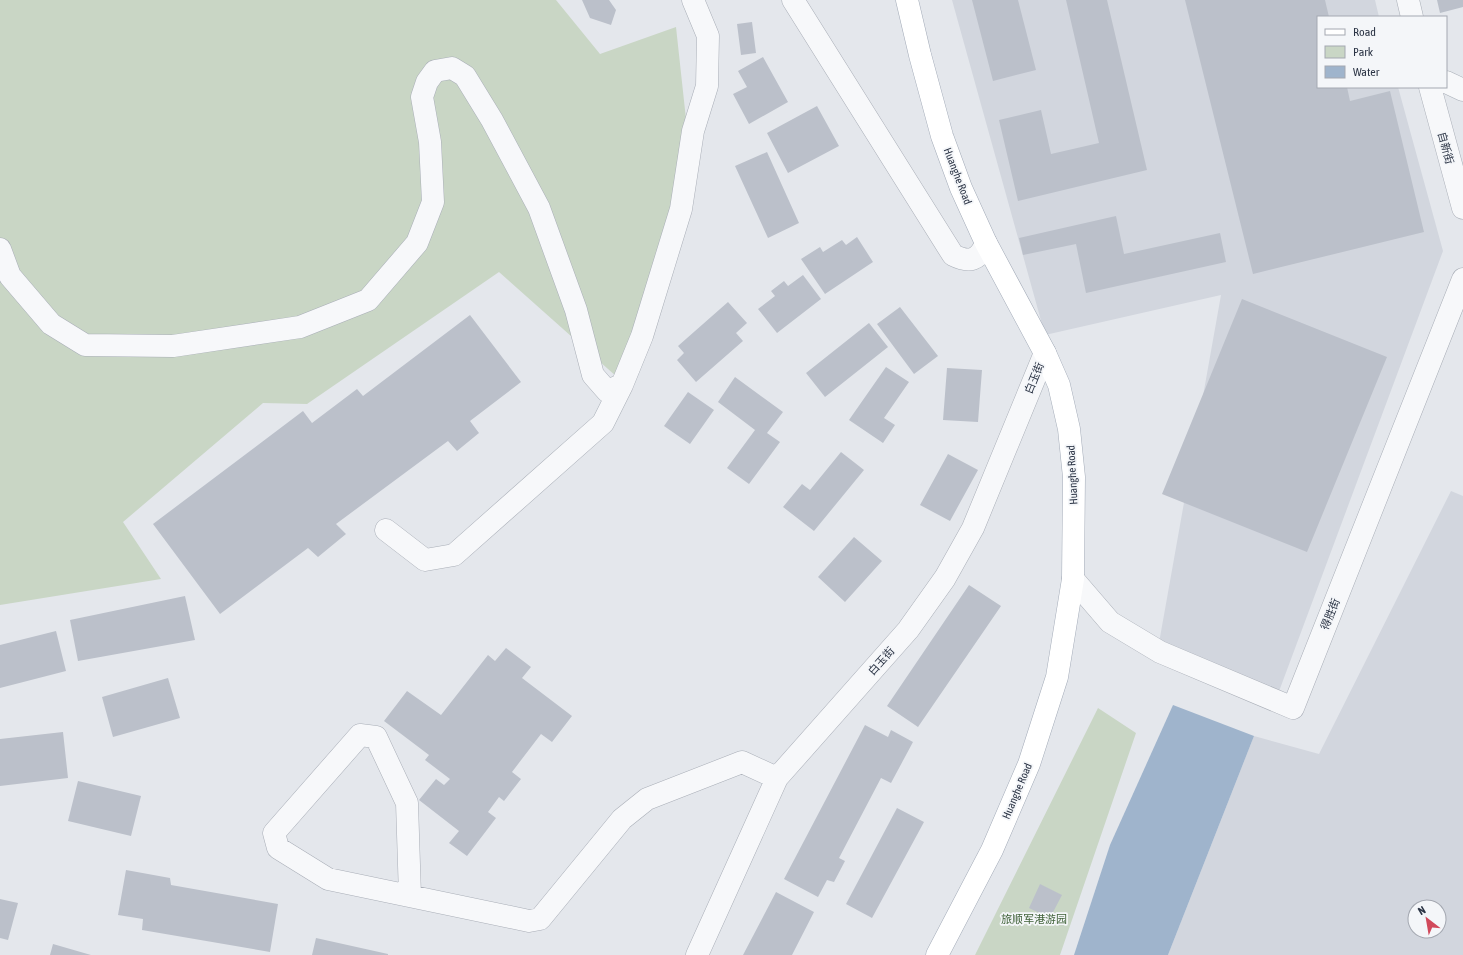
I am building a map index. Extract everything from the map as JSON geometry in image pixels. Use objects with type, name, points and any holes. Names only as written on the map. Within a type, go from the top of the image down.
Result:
[{"type":"main road","name":"Huanghe Road","points":[[907,0],[942,136],[961,188],[986,243],[1045,353],[1059,385],[1069,429],[1074,477],[1073,579],[1057,677],[1029,764],[992,850],[937,955]]},
{"type":"street","points":[[386,530],[425,560],[454,555],[603,423],[622,385],[642,336],[681,209],[693,131],[707,86],[708,36],[693,0]]},
{"type":"street","points":[[794,0],[953,255],[963,260],[974,259],[983,251],[986,243]]},
{"type":"street","points":[[1408,0],[1412,16]]},
{"type":"street","points":[[0,249],[10,276],[51,324],[85,345],[173,346],[306,325],[368,300],[417,243],[433,202],[430,142],[422,97],[427,82],[435,71],[452,68],[465,76],[489,114],[539,208],[576,310],[593,375],[607,391],[622,385]]},
{"type":"street","points":[[1447,82],[1463,90]]},
{"type":"street","name":"自新街","points":[[1430,88],[1463,208]]},
{"type":"street","name":"得胜街","points":[[1073,579],[1110,622],[1160,652],[1293,708],[1463,280]]},
{"type":"street","name":"白玉街","points":[[696,955],[777,778],[908,630],[945,578],[973,528],[1045,353]]},
{"type":"street","points":[[410,896],[407,803],[376,737],[360,735],[274,833],[278,848],[328,879],[529,921],[540,919],[622,819],[647,799],[742,762],[777,778]]},
{"type":"shaded area","points":[[952,0],[1375,0],[1379,16],[1317,16],[1317,88],[1398,88],[1443,251],[1278,694],[1159,643],[1221,295],[1045,335]]},
{"type":"shaded area","points":[[1451,491],[1463,496],[1463,955],[1168,955],[1254,736],[1319,754]]},
{"type":"green space","points":[[0,0],[556,0],[600,54],[676,27],[690,156],[617,377],[499,272],[307,404],[263,403],[123,522],[161,579],[0,605]]},
{"type":"green space","name":"旅顺军港游园","points":[[1098,708],[1136,733],[1060,955],[975,955]]},
{"type":"water","points":[[1173,705],[1254,736],[1168,955],[1074,955],[1110,845]]},
{"type":"building","points":[[582,0],[609,0],[616,10],[611,25],[590,18]]},
{"type":"building","points":[[972,0],[1018,0],[1036,70],[993,81]]},
{"type":"building","points":[[1066,0],[1107,0],[1147,170],[1018,201],[999,120],[1041,110],[1051,154],[1099,143]]},
{"type":"building","points":[[1185,0],[1325,0],[1329,16],[1317,16],[1317,88],[1347,88],[1350,101],[1390,91],[1424,232],[1253,274]]},
{"type":"building","points":[[1437,0],[1463,0],[1463,7],[1440,13]]},
{"type":"building","points":[[752,22],[756,53],[741,55],[737,24]]},
{"type":"building","points":[[763,57],[788,102],[749,124],[733,94],[747,87],[738,71]]},
{"type":"building","points":[[817,106],[839,146],[788,173],[767,133]]},
{"type":"building","points":[[767,152],[799,223],[768,238],[735,166]]},
{"type":"building","points":[[1116,216],[1124,254],[1220,233],[1226,262],[1086,293],[1076,244],[1023,255],[1019,238]]},
{"type":"building","points":[[857,237],[873,262],[825,294],[801,259],[820,247],[823,252],[842,240],[846,245]]},
{"type":"building","points":[[803,275],[821,299],[777,333],[758,309],[775,296],[771,291],[784,281],[788,286]]},
{"type":"building","points":[[1242,299],[1387,357],[1307,552],[1162,494]]},
{"type":"building","points":[[728,302],[747,323],[736,333],[743,341],[696,382],[677,360],[684,353],[678,346]]},
{"type":"building","points":[[900,307],[938,356],[914,374],[877,324]]},
{"type":"building","points":[[470,315],[521,382],[470,421],[479,433],[457,451],[448,441],[336,524],[346,534],[318,557],[308,548],[220,614],[153,524],[303,411],[312,423],[357,389],[363,396]]},
{"type":"building","points":[[869,323],[888,347],[825,397],[806,373]]},
{"type":"building","points":[[886,367],[909,382],[884,418],[895,425],[883,443],[849,420]]},
{"type":"building","points":[[947,368],[982,370],[978,422],[943,420]]},
{"type":"building","points":[[735,377],[783,412],[767,433],[780,442],[749,484],[727,468],[755,430],[718,402]]},
{"type":"building","points":[[688,392],[714,410],[690,444],[664,426]]},
{"type":"building","points":[[841,452],[864,470],[814,531],[783,507],[802,484],[810,490]]},
{"type":"building","points":[[948,454],[978,470],[950,521],[920,505]]},
{"type":"building","points":[[854,537],[882,561],[845,602],[818,577]]},
{"type":"building","points":[[969,585],[1001,606],[918,727],[887,706]]},
{"type":"building","points":[[185,596],[195,640],[78,661],[70,620]]},
{"type":"building","points":[[56,631],[66,671],[0,688],[0,645]]},
{"type":"building","points":[[506,648],[531,667],[522,678],[572,716],[552,742],[541,734],[512,772],[521,779],[504,801],[499,797],[488,812],[496,818],[467,856],[449,843],[459,831],[419,800],[436,779],[444,785],[450,779],[425,760],[429,755],[384,721],[407,691],[441,715],[488,655],[495,661]]},
{"type":"building","points":[[168,678],[180,718],[113,737],[102,697]]},
{"type":"building","points":[[865,725],[888,737],[891,730],[913,742],[891,783],[881,778],[839,858],[845,861],[834,882],[827,880],[818,897],[784,879]]},
{"type":"building","points":[[63,732],[68,778],[0,786],[0,739]]},
{"type":"building","points":[[78,781],[141,796],[131,836],[68,821]]},
{"type":"building","points":[[897,808],[924,822],[872,918],[846,904]]},
{"type":"building","points":[[126,870],[170,878],[171,885],[278,904],[270,952],[142,930],[143,919],[118,915]]},
{"type":"building","points":[[1040,884],[1062,895],[1050,918],[1029,908]]},
{"type":"building","points":[[776,892],[814,912],[792,955],[743,955]]},
{"type":"building","points":[[0,899],[18,903],[8,940],[0,938]]},
{"type":"building","points":[[316,938],[388,954],[388,955],[312,955]]},
{"type":"building","points":[[53,944],[91,955],[50,955]]}]
